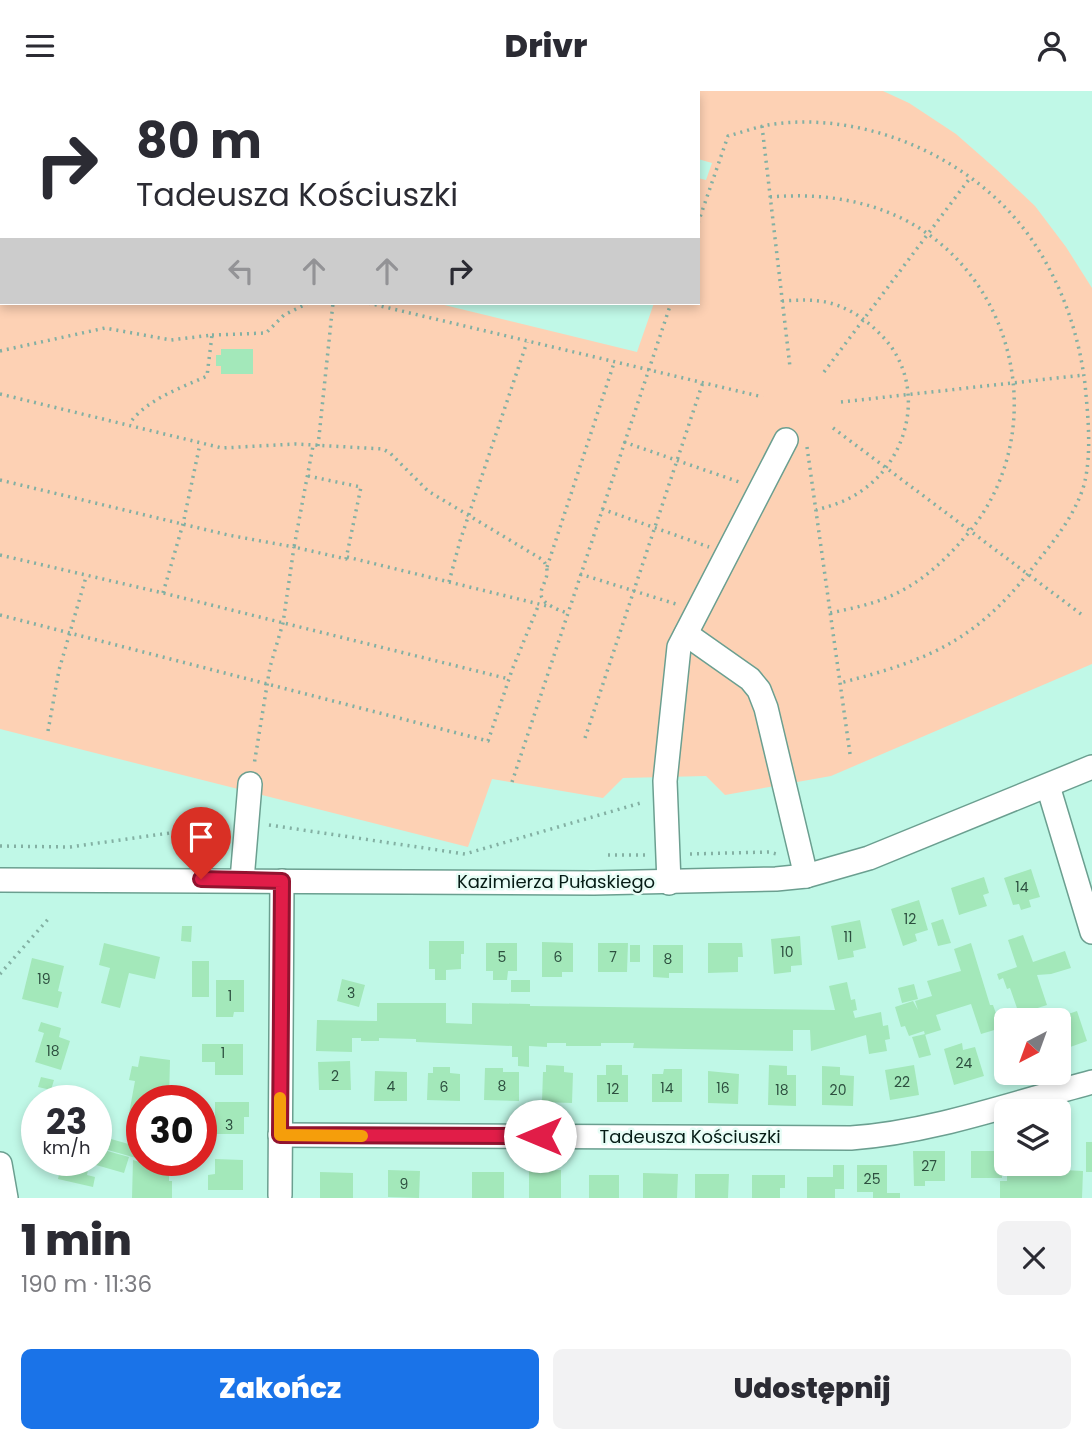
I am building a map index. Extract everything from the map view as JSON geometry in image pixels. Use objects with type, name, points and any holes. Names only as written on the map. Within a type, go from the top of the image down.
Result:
[{"type":"street","points":[[669,883],[665,778],[679,647],[761,489],[796,441]]},
{"type":"street","points":[[686,634],[750,679],[759,689],[766,708],[804,868]]},
{"type":"street","name":"Kazimierza Pułaskiego","points":[[0,880],[669,883],[776,879],[804,868],[869,857],[1092,767]]},
{"type":"street","points":[[242,880],[250,784]]},
{"type":"street","points":[[1048,786],[1092,932]]},
{"type":"street","points":[[280,1195],[282,881]]},
{"type":"street","name":"Tadeusza Kościuszki","points":[[280,1135],[886,1136],[1092,1081]]},
{"type":"street","points":[[0,1164],[6,1198]]},
{"type":"path","points":[[700,217],[728,136],[776,124],[822,123],[872,131],[894,137],[970,178],[1019,223],[1047,265],[1071,318],[1084,375],[1088,464],[1084,485],[1063,529],[993,614],[971,632],[947,646],[887,671],[840,683]]},
{"type":"path","points":[[762,126],[790,367]]},
{"type":"path","points":[[824,372],[970,178]]},
{"type":"path","points":[[770,197],[815,196],[864,204],[890,213],[928,235],[962,265],[982,292],[997,321],[1015,383],[1009,453],[994,494],[971,531],[936,568],[900,592],[858,607],[830,613]]},
{"type":"path","points":[[782,301],[812,300],[831,303],[864,319],[892,347],[906,378],[909,409],[903,437],[894,456],[863,491],[816,510]]},
{"type":"path","points":[[0,351],[105,328],[172,339],[266,333],[284,315],[304,305]]},
{"type":"path","points":[[250,784],[270,667],[283,623],[307,476],[316,446],[333,305]]},
{"type":"path","points":[[376,305],[763,397]]},
{"type":"path","points":[[512,782],[670,305]]},
{"type":"path","points":[[129,424],[158,398],[207,376],[212,335]]},
{"type":"path","points":[[449,582],[460,541],[527,342]]},
{"type":"path","points":[[549,607],[543,601],[541,592],[547,567],[614,363]]},
{"type":"path","points":[[841,402],[1084,375]]},
{"type":"path","points":[[585,738],[703,382]]},
{"type":"path","points":[[0,394],[222,448],[296,444],[383,449],[428,492],[543,560],[547,567]]},
{"type":"path","points":[[833,428],[1086,617]]},
{"type":"path","points":[[796,441],[816,510],[850,754]]},
{"type":"path","points":[[624,442],[761,489]]},
{"type":"path","points":[[163,593],[183,524],[200,444]]},
{"type":"path","points":[[307,476],[361,487],[347,557]]},
{"type":"path","points":[[0,480],[183,524],[346,559],[347,557],[567,613]]},
{"type":"path","points":[[602,509],[727,554]]},
{"type":"path","points":[[0,555],[509,680]]},
{"type":"path","points":[[580,575],[698,611]]},
{"type":"path","points":[[48,731],[59,670],[86,576]]},
{"type":"path","points":[[0,615],[488,741],[539,604]]},
{"type":"path","points":[[0,846],[70,847],[246,822],[466,854],[666,795]]},
{"type":"path","points":[[608,855],[769,852],[804,868]]},
{"type":"path","points":[[0,974],[50,916]]},
{"type":"shaded area","points":[[700,91],[883,91],[909,103],[956,134],[1035,206],[1092,288],[1092,664],[831,776],[725,795],[706,776],[623,778],[603,798],[492,779],[468,847],[0,729],[0,305],[444,305],[637,352],[653,305],[700,305],[700,178],[706,180],[712,163],[700,160]]},
{"type":"building","points":[[221,349],[253,349],[253,374],[221,374],[221,366],[216,366],[216,355],[221,355]]},
{"type":"building","points":[[1031,869],[1040,897],[1029,900],[1031,907],[1021,910],[1019,904],[1013,905],[1004,878]]},
{"type":"building","points":[[984,877],[989,893],[983,895],[987,906],[959,915],[951,888]]},
{"type":"building","points":[[919,900],[928,930],[915,934],[917,941],[903,946],[891,909]]},
{"type":"building","points":[[943,919],[951,943],[938,946],[931,923]]},
{"type":"building","points":[[860,920],[866,948],[853,951],[854,957],[838,960],[831,926]]},
{"type":"building","points":[[182,926],[192,926],[191,942],[181,941]]},
{"type":"building","points":[[1023,935],[1033,962],[1065,951],[1071,968],[1037,975],[1047,1005],[1017,1008],[1010,988],[1007,989],[1003,978],[999,980],[997,974],[1017,967],[1008,940]]},
{"type":"building","points":[[800,936],[802,965],[791,966],[791,972],[774,974],[771,939]]},
{"type":"building","points":[[429,941],[464,941],[461,969],[446,970],[446,980],[435,980],[435,969],[429,969]]},
{"type":"building","points":[[542,942],[573,943],[573,972],[562,972],[562,977],[542,977]]},
{"type":"building","points":[[104,943],[160,957],[155,979],[129,973],[120,1008],[101,1003],[110,968],[99,965]]},
{"type":"building","points":[[486,943],[517,943],[517,971],[508,971],[507,980],[493,980],[493,971],[486,971]]},
{"type":"building","points":[[598,943],[628,943],[627,972],[598,972]]},
{"type":"building","points":[[708,943],[742,943],[743,957],[738,957],[738,972],[708,973]]},
{"type":"building","points":[[971,943],[990,1005],[994,1008],[994,1030],[981,1034],[971,1004],[936,1015],[941,1030],[925,1035],[924,1031],[909,1036],[905,1026],[901,1027],[895,1007],[913,1001],[918,1010],[915,1001],[932,996],[927,981],[961,971],[954,949]]},
{"type":"building","points":[[630,945],[640,945],[640,962],[630,962]]},
{"type":"building","points":[[653,945],[683,945],[683,973],[669,973],[669,978],[653,977]]},
{"type":"building","points":[[32,958],[64,966],[58,991],[62,992],[58,1008],[22,999]]},
{"type":"building","points":[[192,961],[209,961],[209,997],[192,997]]},
{"type":"building","points":[[342,979],[365,985],[359,1007],[337,1001]]},
{"type":"building","points":[[216,980],[244,980],[244,1012],[234,1012],[233,1017],[216,1017]]},
{"type":"building","points":[[511,980],[530,980],[530,992],[511,992]]},
{"type":"building","points":[[847,982],[851,1000],[855,999],[855,1018],[881,1012],[883,1026],[888,1025],[890,1039],[885,1040],[887,1051],[869,1054],[866,1035],[811,1051],[810,1030],[793,1030],[793,1051],[633,1048],[634,1043],[566,1046],[566,1043],[547,1043],[547,1047],[529,1046],[529,1067],[518,1066],[518,1057],[512,1057],[512,1046],[416,1042],[416,1039],[379,1038],[379,1041],[361,1041],[361,1038],[352,1038],[352,1052],[316,1051],[317,1020],[377,1021],[377,1003],[446,1003],[446,1023],[472,1024],[472,1003],[835,1010],[829,986]]},
{"type":"building","points":[[914,984],[918,999],[902,1003],[898,988]]},
{"type":"building","points":[[1077,1011],[1087,1041],[1071,1047],[1071,1013]]},
{"type":"building","points":[[41,1022],[61,1028],[59,1037],[70,1041],[61,1070],[35,1062],[44,1033],[38,1031]]},
{"type":"building","points":[[925,1034],[931,1055],[919,1058],[912,1037]]},
{"type":"building","points":[[962,1043],[963,1050],[975,1047],[984,1076],[954,1085],[944,1049]]},
{"type":"building","points":[[202,1044],[243,1044],[243,1075],[215,1075],[215,1062],[202,1062]]},
{"type":"building","points":[[140,1056],[170,1060],[169,1085],[134,1085],[135,1081],[129,1080],[132,1066],[138,1067]]},
{"type":"building","points":[[350,1061],[351,1090],[319,1090],[318,1062]]},
{"type":"building","points":[[546,1065],[564,1066],[564,1072],[573,1073],[572,1103],[542,1102],[543,1072],[546,1072]]},
{"type":"building","points":[[606,1065],[622,1065],[622,1075],[628,1075],[628,1102],[597,1102],[597,1075],[606,1075]]},
{"type":"building","points":[[769,1065],[787,1066],[787,1075],[796,1075],[796,1106],[768,1105]]},
{"type":"building","points":[[914,1065],[919,1095],[890,1100],[885,1070]]},
{"type":"building","points":[[822,1066],[840,1067],[840,1075],[854,1076],[853,1106],[822,1105]]},
{"type":"building","points":[[433,1067],[450,1067],[450,1073],[460,1074],[460,1101],[427,1100],[428,1073],[433,1073]]},
{"type":"building","points":[[485,1068],[503,1068],[503,1072],[519,1072],[519,1101],[484,1100]]},
{"type":"building","points":[[664,1069],[682,1069],[682,1102],[652,1102],[652,1074],[663,1074]]},
{"type":"building","points":[[375,1071],[407,1072],[407,1101],[374,1101]]},
{"type":"building","points":[[708,1071],[739,1074],[738,1104],[708,1103]]},
{"type":"building","points":[[41,1077],[54,1080],[52,1085],[39,1085]]},
{"type":"building","points":[[217,1102],[249,1102],[249,1117],[244,1117],[244,1134],[217,1134]]},
{"type":"building","points":[[112,1139],[126,1143],[126,1155],[112,1151]]},
{"type":"building","points":[[1086,1142],[1092,1142],[1092,1172],[1086,1172]]},
{"type":"building","points":[[913,1151],[945,1151],[945,1181],[925,1181],[925,1186],[914,1186]]},
{"type":"building","points":[[971,1151],[994,1151],[994,1176],[1002,1178],[971,1178]]},
{"type":"building","points":[[112,1152],[126,1156],[124,1173],[112,1170]]},
{"type":"building","points":[[217,1159],[243,1160],[243,1190],[208,1190],[208,1176],[217,1176]]},
{"type":"building","points":[[833,1165],[844,1165],[844,1189],[835,1189],[835,1198],[807,1198],[807,1177],[833,1177]]},
{"type":"building","points":[[857,1165],[887,1165],[887,1193],[900,1193],[900,1198],[873,1198],[873,1192],[857,1192]]},
{"type":"building","points":[[388,1170],[420,1171],[419,1198],[388,1197]]},
{"type":"building","points":[[561,1170],[561,1198],[529,1198],[529,1171]]},
{"type":"building","points":[[1071,1170],[1083,1171],[1082,1198],[1000,1198],[1000,1181],[1007,1181],[1007,1176],[1071,1176]]},
{"type":"building","points":[[320,1172],[353,1173],[353,1198],[320,1198]]},
{"type":"building","points":[[472,1172],[504,1172],[504,1198],[472,1198]]},
{"type":"building","points":[[643,1173],[678,1174],[677,1198],[643,1198]]},
{"type":"building","points":[[695,1174],[729,1174],[728,1198],[695,1198]]},
{"type":"building","points":[[589,1175],[619,1175],[619,1198],[589,1198]]},
{"type":"building","points":[[752,1175],[785,1175],[785,1188],[780,1188],[780,1198],[752,1198]]},
{"type":"building","points":[[59,1176],[95,1177],[93,1187],[58,1179]]},
{"type":"building","points":[[133,1176],[169,1176],[169,1181],[172,1181],[172,1198],[132,1198]]},
{"type":"slow traffic","points":[[280,1098],[280,1135],[362,1136]]},
{"type":"route","points":[[201,879],[282,881],[280,1135],[540,1136]]}]
